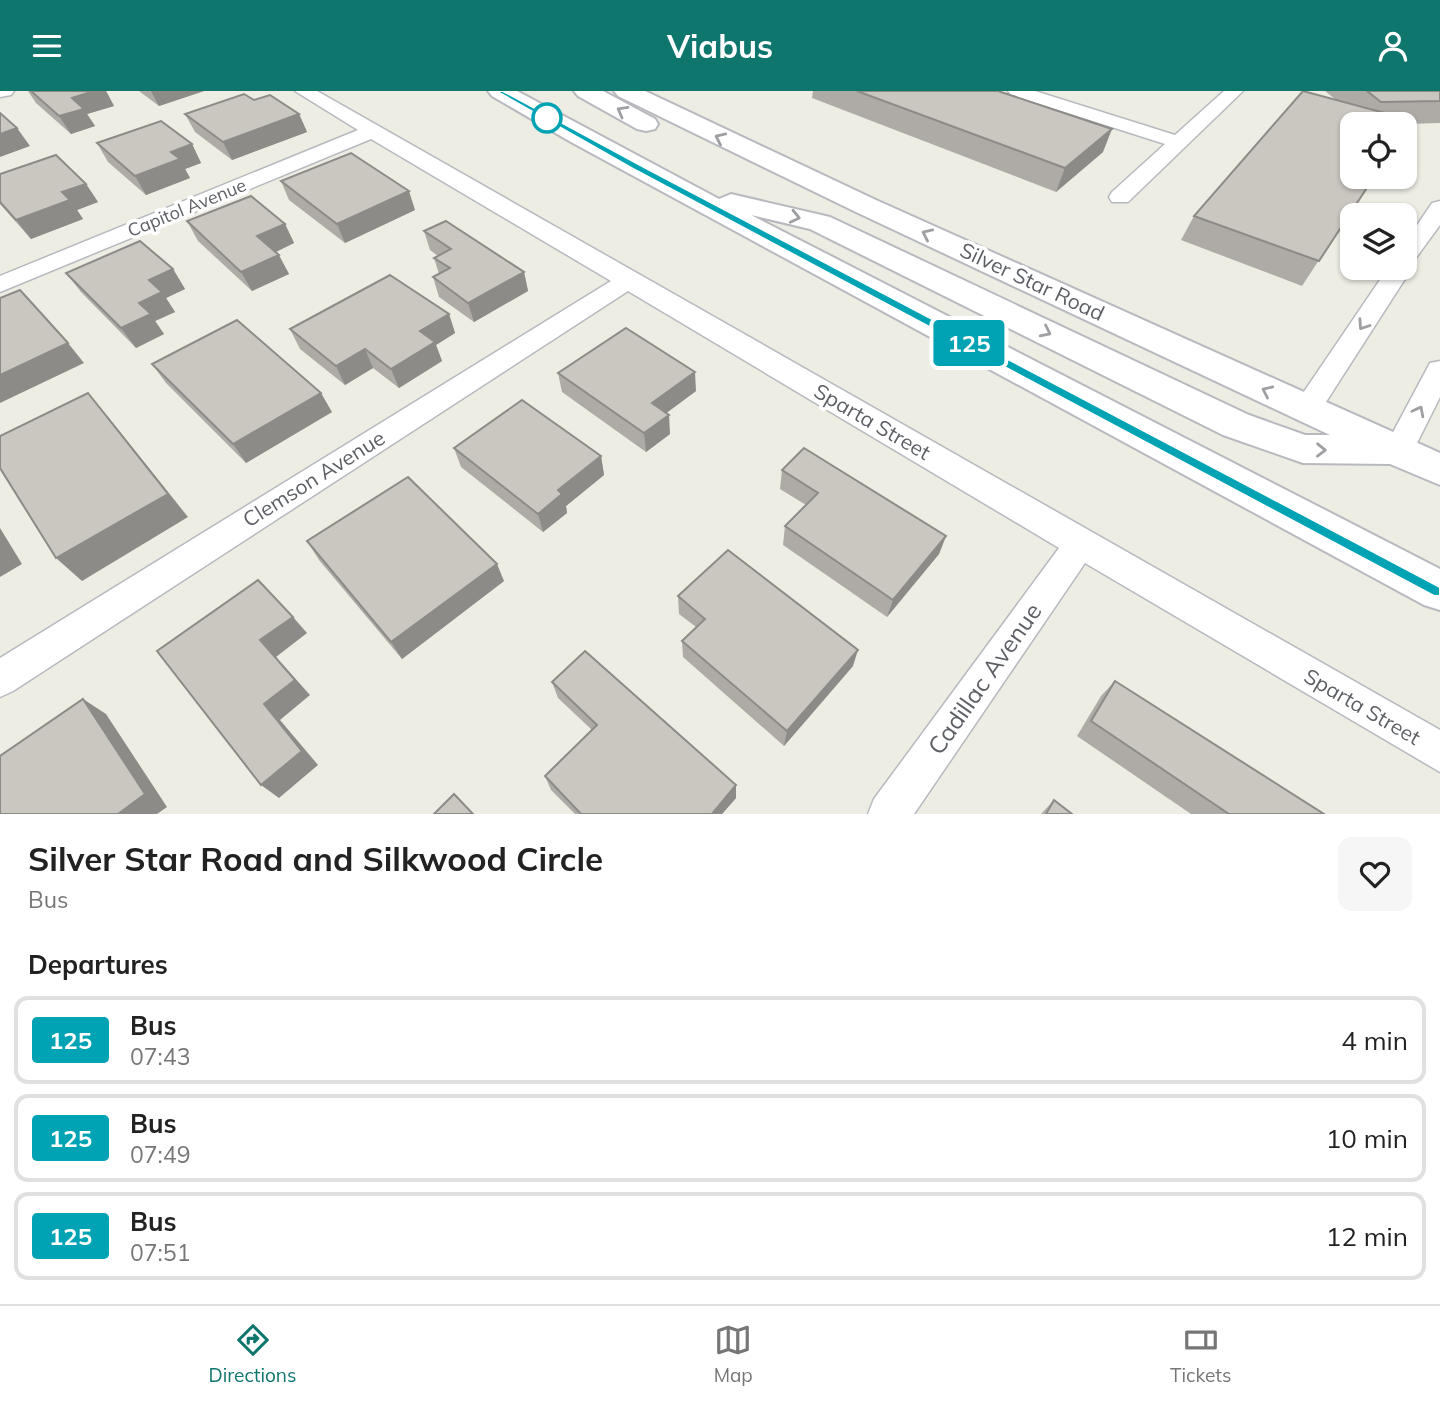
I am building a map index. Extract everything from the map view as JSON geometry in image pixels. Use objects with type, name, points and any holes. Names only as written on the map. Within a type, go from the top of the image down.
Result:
[{"type":"main road","points":[[500,91],[681,191],[1440,591]]},
{"type":"main road","points":[[586,91],[711,159]]},
{"type":"main road","name":"Silver Star Road","points":[[626,91],[866,206],[1440,470]]},
{"type":"main road","points":[[747,175],[866,206]]},
{"type":"main road","points":[[681,191],[820,223],[1237,425],[1303,449],[1398,451]]},
{"type":"lane","points":[[1017,91],[1177,142]]},
{"type":"lane","points":[[1120,197],[1234,91]]},
{"type":"lane","name":"Sparta Street","points":[[321,95],[373,131],[1440,752]]},
{"type":"lane","name":"Capitol Avenue","points":[[0,285],[373,131]]},
{"type":"lane","points":[[1417,242],[1440,208]]},
{"type":"lane","name":"Clemson Avenue","points":[[0,679],[628,280]]},
{"type":"lane","points":[[1307,409],[1392,280]]},
{"type":"lane","points":[[1398,451],[1440,370]]},
{"type":"lane","name":"Cadillac Avenue","points":[[889,814],[1081,543]]},
{"type":"building","points":[[31,91],[94,91],[72,98],[84,109],[59,116]]},
{"type":"building","points":[[857,91],[998,91],[1112,129],[1065,168]]},
{"type":"building","points":[[1303,91],[1381,112],[1340,112],[1340,189],[1366,189],[1357,203],[1340,203],[1340,229],[1319,261],[1194,216]]},
{"type":"building","points":[[1367,91],[1440,91],[1440,101],[1381,102]]},
{"type":"building","points":[[244,94],[254,100],[270,95],[299,114],[223,142],[185,114]]},
{"type":"building","points":[[0,113],[17,128],[0,134]]},
{"type":"building","points":[[161,121],[192,144],[171,152],[180,159],[135,176],[97,143]]},
{"type":"building","points":[[351,153],[409,191],[337,224],[281,181]]},
{"type":"building","points":[[56,155],[86,184],[62,192],[70,200],[16,220],[0,202],[0,174]]},
{"type":"building","points":[[251,196],[285,224],[257,236],[279,255],[241,272],[187,221]]},
{"type":"building","points":[[446,221],[524,272],[468,303],[433,277],[450,268],[434,258],[451,249],[424,231]]},
{"type":"building","points":[[140,241],[173,269],[149,280],[162,292],[139,303],[151,314],[121,328],[66,273]]},
{"type":"building","points":[[390,275],[449,314],[420,331],[435,342],[391,369],[365,349],[336,366],[290,329]]},
{"type":"building","points":[[20,290],[68,343],[0,375],[0,298]]},
{"type":"building","points":[[237,320],[321,393],[233,444],[152,364]]},
{"type":"building","points":[[626,328],[695,372],[652,403],[669,415],[644,433],[558,373]]},
{"type":"building","points":[[88,393],[168,494],[56,558],[0,468],[0,436]]},
{"type":"building","points":[[522,400],[601,456],[558,490],[562,494],[538,514],[454,448]]},
{"type":"building","points":[[804,448],[946,536],[893,600],[785,526],[818,493],[782,470]]},
{"type":"building","points":[[408,477],[497,564],[391,642],[307,541]]},
{"type":"building","points":[[728,550],[858,650],[787,731],[682,641],[705,619],[678,596]]},
{"type":"building","points":[[258,580],[293,617],[260,640],[295,680],[264,704],[302,751],[261,785],[157,651]]},
{"type":"building","points":[[585,651],[736,785],[712,814],[581,814],[545,776],[597,725],[552,682]]},
{"type":"building","points":[[1115,681],[1324,814],[1229,814],[1091,721]]},
{"type":"building","points":[[83,699],[145,794],[118,814],[0,814],[0,756]]},
{"type":"building","points":[[454,794],[473,814],[434,814]]},
{"type":"building","points":[[1054,800],[1072,814],[1046,814]]},
{"type":"bus line","name":"125","points":[[501,91],[640,169],[1440,591]]}]
